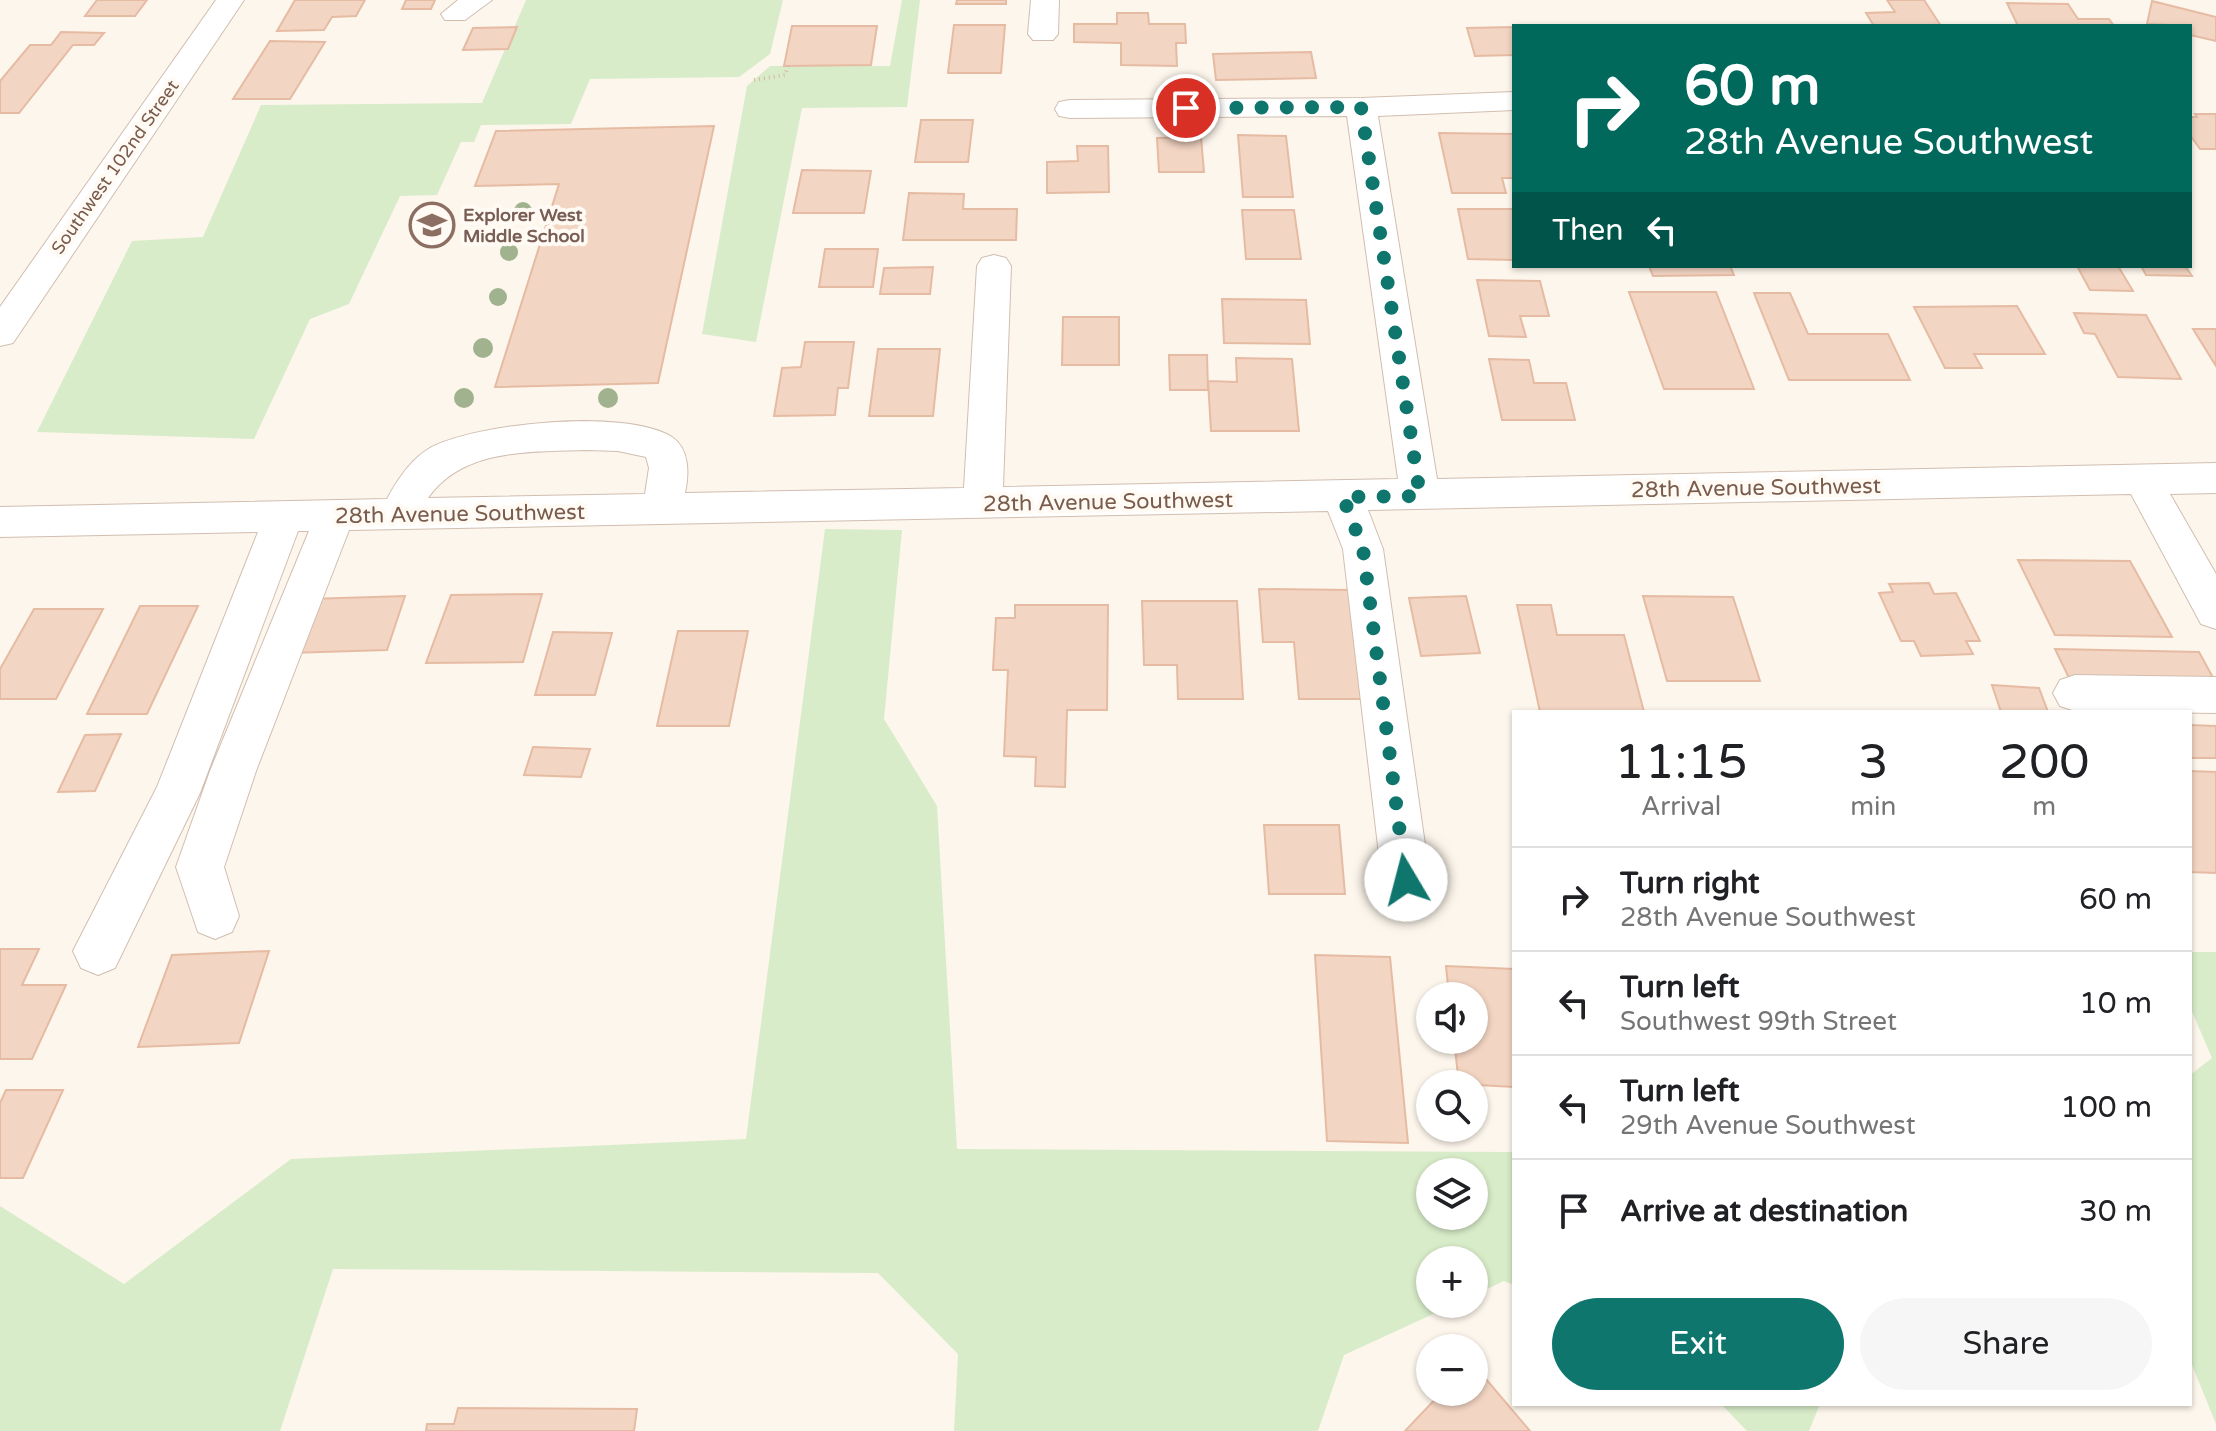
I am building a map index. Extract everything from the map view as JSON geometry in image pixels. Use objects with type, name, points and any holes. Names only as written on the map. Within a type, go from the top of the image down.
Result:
[{"type":"street","name":"Southwest 102nd Street","points":[[0,334],[230,0]]},
{"type":"street","points":[[1043,34],[1045,0]]},
{"type":"street","points":[[1070,109],[1361,107],[1512,101]]},
{"type":"street","points":[[1361,107],[1420,496]]},
{"type":"street","points":[[983,504],[994,266]]},
{"type":"street","points":[[390,515],[420,479],[443,458],[470,446],[507,440],[591,438],[641,440],[660,447],[669,462],[661,510]]},
{"type":"street","points":[[390,515],[407,455]]},
{"type":"street","name":"28th Avenue Southwest","points":[[0,522],[2216,478]]},
{"type":"street","points":[[2143,480],[2216,612]]},
{"type":"street","points":[[1343,497],[1363,549],[1406,880]]},
{"type":"street","points":[[215,916],[200,867],[233,771],[335,516]]},
{"type":"street","points":[[98,951],[177,793],[284,517]]},
{"type":"street","points":[[2075,693],[2216,695]]},
{"type":"path","points":[[754,80],[785,75],[788,66]]},
{"type":"green space","points":[[526,0],[783,0],[770,54],[739,77],[590,79],[571,124],[481,125],[474,142],[461,142],[437,195],[400,196],[349,304],[310,319],[254,439],[37,432],[132,241],[203,237],[261,105],[482,103]]},
{"type":"green space","points":[[902,0],[920,0],[907,107],[802,108],[756,342],[702,334],[747,86],[770,66],[890,66]]},
{"type":"green space","points":[[825,529],[902,530],[884,719],[937,806],[957,1149],[1512,1152],[1512,1284],[1504,1281],[1488,1288],[1488,1246],[1416,1246],[1416,1318],[1425,1318],[1344,1355],[1318,1431],[954,1431],[958,1354],[878,1273],[333,1269],[280,1431],[0,1431],[0,1206],[124,1284],[291,1159],[746,1139]]},
{"type":"green space","points":[[2192,952],[2216,952],[2216,1424],[2192,1365],[2192,1073],[2212,1058],[2192,1012]]},
{"type":"green space","points":[[1723,1406],[1819,1406],[1809,1431],[1747,1431]]},
{"type":"building","points":[[97,0],[147,0],[135,16],[85,16]]},
{"type":"building","points":[[295,0],[365,0],[356,16],[332,17],[324,30],[277,31]]},
{"type":"building","points":[[406,0],[435,0],[431,9],[402,9]]},
{"type":"building","points":[[957,0],[1006,0],[1006,4],[956,4]]},
{"type":"building","points":[[1887,0],[1924,0],[1940,24],[1873,24],[1866,13],[1895,12]]},
{"type":"building","points":[[2152,1],[2216,17],[2216,41],[2192,35],[2192,24],[2147,24]]},
{"type":"building","points":[[2007,3],[2068,4],[2078,19],[2109,19],[2113,24],[2017,24]]},
{"type":"building","points":[[1117,13],[1148,13],[1149,24],[1185,24],[1186,43],[1176,43],[1177,66],[1121,65],[1121,43],[1074,42],[1074,24],[1117,24]]},
{"type":"building","points":[[954,25],[1005,25],[1001,73],[948,73]]},
{"type":"building","points":[[792,26],[877,26],[871,65],[784,66]]},
{"type":"building","points":[[517,27],[508,49],[463,50],[473,28]]},
{"type":"building","points":[[1512,27],[1512,55],[1475,56],[1467,28]]},
{"type":"building","points":[[61,32],[104,33],[94,45],[73,45],[19,113],[0,113],[0,81],[30,45],[51,45]]},
{"type":"building","points":[[270,41],[325,42],[290,99],[233,99]]},
{"type":"building","points":[[1311,52],[1316,78],[1216,80],[1213,54]]},
{"type":"building","points":[[2195,114],[2216,114],[2216,149],[2200,149],[2192,138],[2192,117],[2197,117]]},
{"type":"building","points":[[921,120],[973,120],[968,162],[915,162]]},
{"type":"building","points":[[714,126],[658,383],[495,387],[559,184],[475,186],[496,131]]},
{"type":"building","points":[[1439,133],[1512,134],[1512,178],[1502,178],[1506,193],[1452,193]]},
{"type":"building","points":[[1238,135],[1286,136],[1293,197],[1243,197]]},
{"type":"building","points":[[1201,137],[1204,172],[1159,172],[1157,138]]},
{"type":"building","points":[[1077,146],[1108,146],[1109,192],[1047,193],[1047,162],[1078,161]]},
{"type":"building","points":[[802,170],[871,171],[864,213],[793,213]]},
{"type":"building","points":[[909,193],[964,194],[963,209],[1017,209],[1016,240],[903,240]]},
{"type":"building","points":[[1458,209],[1512,209],[1512,260],[1468,259]]},
{"type":"building","points":[[1242,210],[1294,210],[1301,259],[1246,259]]},
{"type":"building","points":[[825,249],[878,249],[873,287],[819,287]]},
{"type":"building","points":[[933,267],[930,294],[880,294],[884,268]]},
{"type":"building","points":[[1650,268],[1731,268],[1734,275],[1653,276]]},
{"type":"building","points":[[2078,268],[2119,268],[2133,291],[2090,290]]},
{"type":"building","points":[[2142,268],[2186,268],[2192,276],[2146,275]]},
{"type":"building","points":[[1477,280],[1540,281],[1549,316],[1520,316],[1526,337],[1489,336]]},
{"type":"building","points":[[1629,292],[1716,292],[1754,389],[1664,389]]},
{"type":"building","points":[[1754,293],[1790,293],[1808,334],[1888,334],[1910,380],[1789,380]]},
{"type":"building","points":[[1222,299],[1306,300],[1310,344],[1224,343]]},
{"type":"building","points":[[2017,306],[2045,354],[1974,354],[1982,368],[1945,368],[1914,307]]},
{"type":"building","points":[[2074,313],[2146,315],[2181,379],[2118,377],[2095,334],[2084,333]]},
{"type":"building","points":[[1063,317],[1119,317],[1119,365],[1062,365]]},
{"type":"building","points":[[2193,329],[2216,329],[2216,366]]},
{"type":"building","points":[[805,342],[854,342],[848,388],[838,388],[835,415],[774,416],[782,368],[801,367]]},
{"type":"building","points":[[878,349],[940,349],[933,416],[869,416]]},
{"type":"building","points":[[1169,355],[1207,355],[1208,390],[1170,390]]},
{"type":"building","points":[[1236,358],[1292,359],[1299,431],[1211,431],[1208,381],[1237,382]]},
{"type":"building","points":[[1489,359],[1529,360],[1534,383],[1566,383],[1575,420],[1502,420]]},
{"type":"building","points":[[2018,560],[2130,561],[2172,637],[2055,635]]},
{"type":"building","points":[[1929,583],[1934,594],[1956,593],[1980,641],[1966,641],[1973,654],[1921,656],[1914,641],[1901,641],[1879,593],[1893,592],[1889,584]]},
{"type":"building","points":[[1259,589],[1352,590],[1364,699],[1299,699],[1294,642],[1263,642]]},
{"type":"building","points":[[542,594],[523,662],[426,663],[451,595]]},
{"type":"building","points":[[405,596],[387,650],[289,653],[309,599]]},
{"type":"building","points":[[1466,596],[1480,653],[1421,656],[1409,598]]},
{"type":"building","points":[[1643,596],[1733,597],[1760,681],[1667,681]]},
{"type":"building","points":[[1142,601],[1237,601],[1243,699],[1178,699],[1177,665],[1144,665]]},
{"type":"building","points":[[1015,605],[1108,605],[1107,710],[1067,710],[1065,787],[1035,786],[1036,757],[1004,756],[1008,670],[993,670],[996,618],[1015,618]]},
{"type":"building","points":[[1517,605],[1551,605],[1557,635],[1624,635],[1643,710],[1540,710]]},
{"type":"building","points":[[140,606],[198,606],[147,714],[87,714]]},
{"type":"building","points":[[34,609],[103,609],[56,699],[0,699],[0,669]]},
{"type":"building","points":[[678,631],[748,631],[729,726],[657,726]]},
{"type":"building","points":[[553,632],[612,633],[595,695],[535,695]]},
{"type":"building","points":[[2055,649],[2199,652],[2216,683],[2070,680]]},
{"type":"building","points":[[1992,685],[2039,688],[2047,710],[2000,710]]},
{"type":"building","points":[[2192,725],[2216,726],[2216,758],[2192,758]]},
{"type":"building","points":[[121,734],[95,791],[58,792],[85,735]]},
{"type":"building","points":[[533,747],[590,749],[581,777],[524,775]]},
{"type":"building","points":[[2192,771],[2216,772],[2216,873],[2192,872]]},
{"type":"building","points":[[1264,825],[1339,825],[1345,894],[1269,894]]},
{"type":"building","points":[[0,949],[39,949],[22,985],[66,985],[32,1059],[0,1059]]},
{"type":"building","points":[[269,951],[239,1043],[138,1047],[172,955]]},
{"type":"building","points":[[1315,955],[1390,957],[1408,1143],[1327,1141]]},
{"type":"building","points":[[1446,966],[1512,969],[1512,1087],[1488,1086],[1488,1070],[1457,1070],[1456,1054],[1488,1054],[1488,982],[1448,982]]},
{"type":"building","points":[[6,1090],[63,1090],[23,1178],[0,1178],[0,1103]]},
{"type":"building","points":[[1488,1382],[1530,1431],[1405,1431],[1429,1406],[1488,1406]]},
{"type":"building","points":[[458,1408],[637,1409],[634,1431],[426,1431],[427,1424],[454,1424]]},
{"type":"place","name":"Explorer West Middle School","points":[[432,225]]},
{"type":"route","points":[[1186,108],[1361,107],[1420,496],[1343,497],[1363,549],[1406,880]]}]
